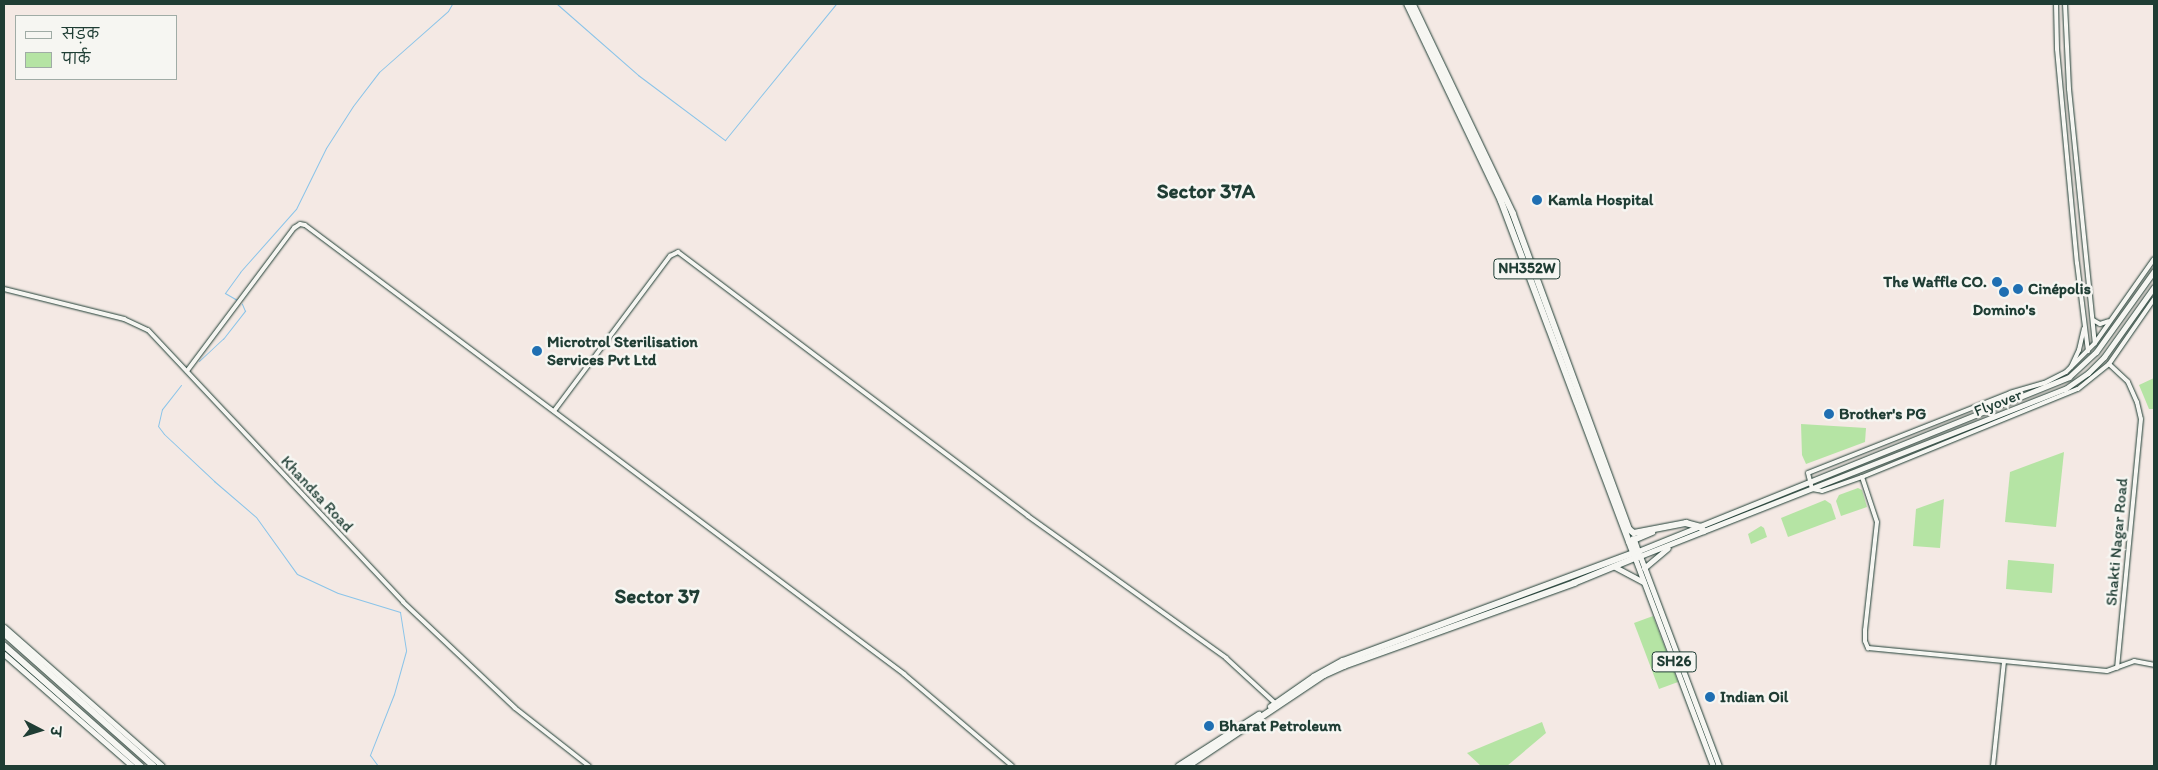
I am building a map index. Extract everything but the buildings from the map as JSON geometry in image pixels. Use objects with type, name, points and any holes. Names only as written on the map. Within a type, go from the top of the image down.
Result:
[{"type":"highway","name":"NH352W","points":[[1407,4],[1501,201],[1637,555]]},
{"type":"highway","name":"NH352W","points":[[1413,4],[1513,213],[1629,529],[1634,533],[1656,529]]},
{"type":"highway","points":[[1631,540],[1656,529],[1686,523],[1703,529]]},
{"type":"highway","points":[[1179,766],[1335,665],[1383,650],[1615,567],[1637,555]]},
{"type":"highway","points":[[1188,766],[1324,676],[1344,666],[1637,555]]},
{"type":"highway","points":[[4,633],[154,766]]},
{"type":"highway","points":[[4,645],[141,766]]},
{"type":"main road","points":[[1637,555],[1800,487],[1809,480],[2069,373],[2096,352],[2154,271]]},
{"type":"main road","name":"Flyover","points":[[1703,529],[1812,489],[2056,394],[2080,380],[2104,357],[2154,287]]},
{"type":"main road","points":[[1637,555],[1672,544],[1703,529]]},
{"type":"main road","points":[[1644,568],[1672,544]]},
{"type":"main road","name":"SH26","points":[[1637,555],[1644,568],[1719,766]]},
{"type":"main road","name":"SH26","points":[[1637,555],[1644,583],[1713,766]]},
{"type":"main road","points":[[1615,567],[1644,583]]},
{"type":"main road","points":[[4,627],[162,766]]},
{"type":"main road","points":[[4,654],[132,766]]},
{"type":"street","points":[[2056,4],[2060,74],[2088,351]]},
{"type":"street","points":[[2065,4],[2068,89],[2095,343]]},
{"type":"street","points":[[187,371],[294,228],[303,224],[904,674],[1012,766]]},
{"type":"street","points":[[554,411],[670,256],[678,252],[1028,516],[1226,658],[1276,704]]},
{"type":"street","points":[[2069,373],[2095,343],[2154,259]]},
{"type":"street","name":"Khandsa Road","points":[[4,288],[142,325],[152,333],[404,603],[515,708],[589,766]]},
{"type":"street","points":[[1809,480],[1812,489],[1822,491],[1862,477],[2078,389],[2109,364],[2154,299]]},
{"type":"street","points":[[2092,318],[2096,324],[2109,322]]},
{"type":"street","points":[[2069,373],[2079,350],[2084,325]]},
{"type":"street","name":"Shakti Nagar Road","points":[[2109,364],[2128,382],[2137,402],[2141,419],[2117,668]]},
{"type":"street","points":[[1862,477],[1877,522],[1865,630],[1866,645],[1872,649],[2107,671],[2134,662],[2154,665]]},
{"type":"street","points":[[1993,766],[2004,662]]},
{"type":"green space","points":[[2154,378],[2154,409],[2149,409],[2139,385]]},
{"type":"green space","points":[[1801,424],[1866,428],[1865,442],[1806,464],[1802,455]]},
{"type":"green space","points":[[2064,452],[2056,527],[2005,522],[2010,472]]},
{"type":"green space","points":[[1858,488],[1862,490],[1867,507],[1841,516],[1836,501],[1839,495]]},
{"type":"green space","points":[[1944,499],[1940,548],[1913,546],[1916,509]]},
{"type":"green space","points":[[1825,500],[1831,504],[1836,519],[1788,537],[1781,518]]},
{"type":"green space","points":[[1761,526],[1764,528],[1767,537],[1751,544],[1748,534]]},
{"type":"green space","points":[[2008,560],[2054,564],[2052,593],[2006,589]]},
{"type":"green space","points":[[1653,616],[1678,682],[1659,689],[1634,623]]},
{"type":"green space","points":[[1542,722],[1546,733],[1507,766],[1481,766],[1467,753]]},
{"type":"waterway","points":[[237,300],[225,293],[240,272],[296,209],[326,148],[353,106],[379,72],[448,11],[452,4]]},
{"type":"waterway","points":[[557,4],[638,75],[725,140],[836,4]]},
{"type":"waterway","points":[[199,361],[223,339],[245,311],[242,304]]},
{"type":"waterway","points":[[181,385],[162,409],[158,426],[164,434],[214,481],[256,517],[297,574],[338,593],[400,612],[406,651],[394,694],[370,755],[378,766]]},
{"type":"place","name":"Kamla Hospital","points":[[1537,200]]},
{"type":"place","name":"The Waffle CO.","points":[[1997,282]]},
{"type":"place","name":"Cinépolis","points":[[2018,289]]},
{"type":"place","name":"Domino's","points":[[2004,292]]},
{"type":"place","name":"Microtrol Sterilisation Services Pvt Ltd","points":[[537,351]]},
{"type":"place","name":"Brother's PG","points":[[1829,414]]},
{"type":"place","name":"Indian Oil","points":[[1710,697]]},
{"type":"place","name":"Bharat Petroleum","points":[[1209,726]]},
{"type":"district","name":"Sector 37A","points":[[1206,191]]},
{"type":"district","name":"Sector 37","points":[[657,596]]}]
